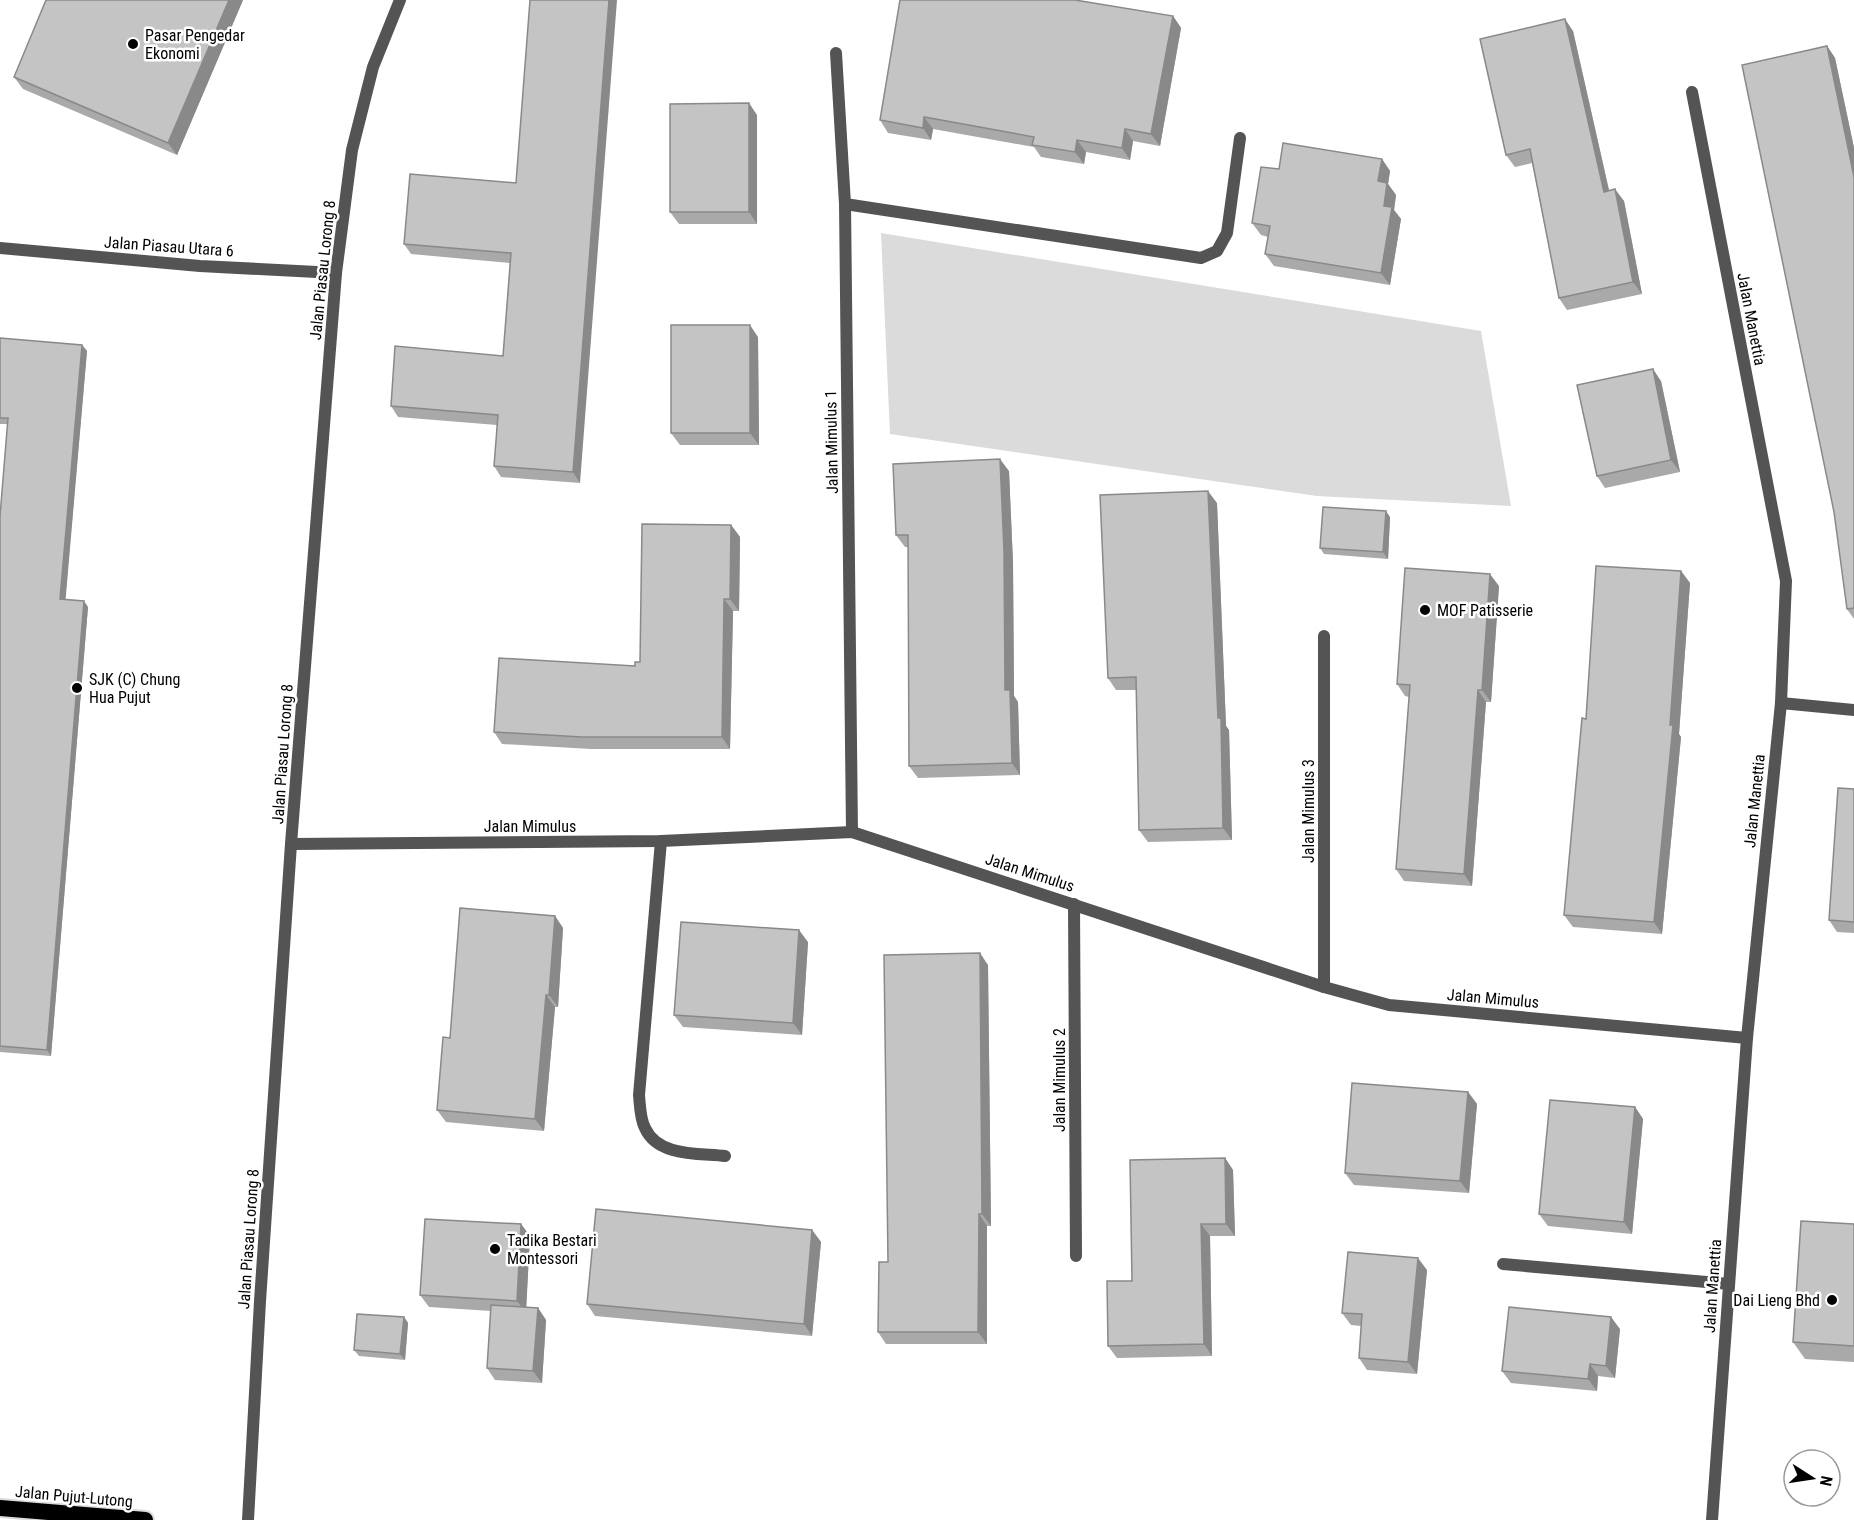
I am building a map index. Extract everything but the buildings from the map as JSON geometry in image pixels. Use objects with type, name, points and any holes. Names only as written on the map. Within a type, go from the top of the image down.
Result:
[{"type":"highway","name":"Jalan Pujut-Lutong","points":[[0,1508],[145,1520]]},
{"type":"street","name":"Jalan Piasau Lorong 8","points":[[248,1520],[260,1301],[291,844],[336,273],[352,150],[373,66],[400,0]]},
{"type":"street","name":"Jalan Mimulus 1","points":[[836,53],[845,204],[852,832]]},
{"type":"street","name":"Jalan Manettia","points":[[1692,92],[1786,581],[1781,703],[1747,1038],[1712,1520]]},
{"type":"street","points":[[845,204],[1200,258],[1217,251],[1227,234],[1240,138]]},
{"type":"street","name":"Jalan Piasau Utara 6","points":[[0,248],[200,266],[336,273]]},
{"type":"street","name":"Jalan Mimulus 3","points":[[1324,636],[1324,987]]},
{"type":"street","points":[[1781,703],[1854,710]]},
{"type":"street","name":"Jalan Mimulus","points":[[291,844],[662,841],[852,832],[1324,987],[1389,1005],[1747,1038]]},
{"type":"street","points":[[662,841],[639,1095],[644,1127],[653,1141],[672,1150],[725,1156]]},
{"type":"street","name":"Jalan Mimulus 2","points":[[1074,904],[1076,1256]]},
{"type":"street","points":[[1503,1264],[1729,1284]]},
{"type":"shaded area","points":[[881,233],[1481,331],[1511,506],[1317,496],[890,434]]},
{"type":"place","name":"Pasar Pengedar Ekonomi","points":[[133,44]]},
{"type":"place","name":"MOF Patisserie","points":[[1425,610]]},
{"type":"place","name":"SJK (C) Chung Hua Pujut","points":[[77,688]]},
{"type":"place","name":"Tadika Bestari Montessori","points":[[495,1249]]},
{"type":"place","name":"Dai Lieng Bhd","points":[[1832,1300]]}]
